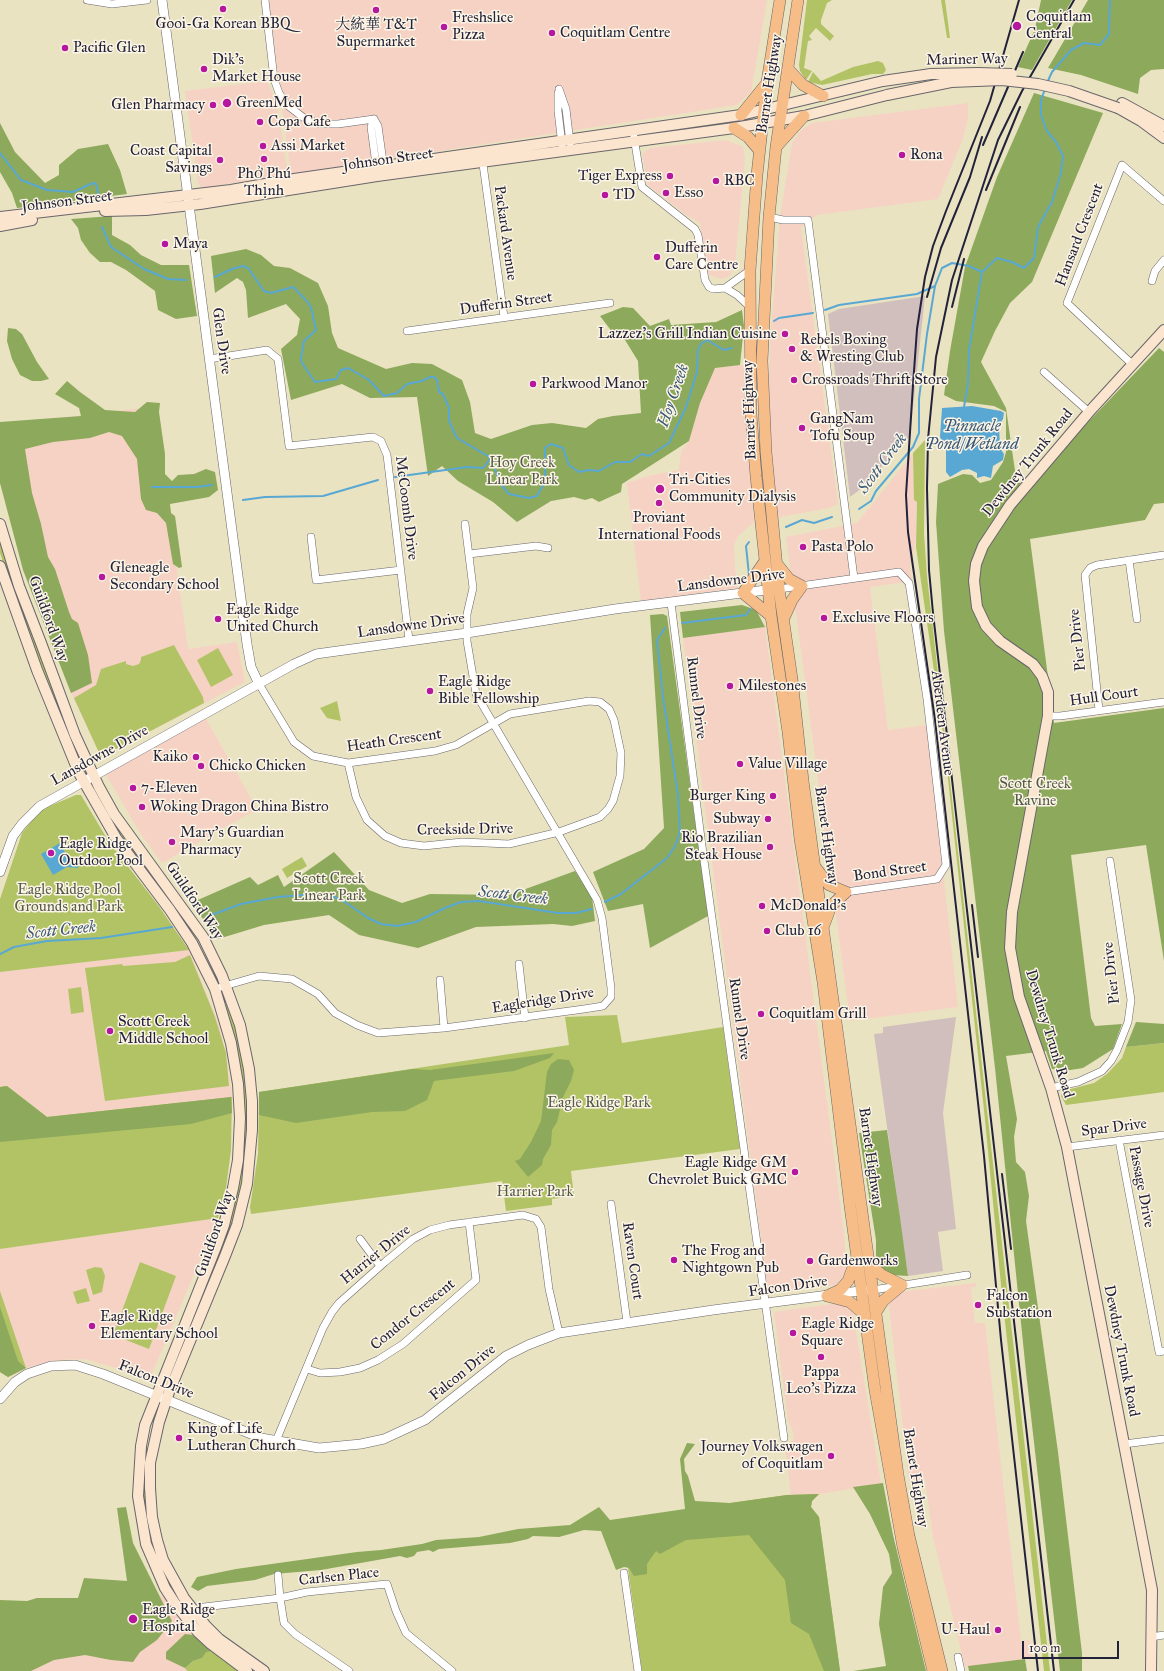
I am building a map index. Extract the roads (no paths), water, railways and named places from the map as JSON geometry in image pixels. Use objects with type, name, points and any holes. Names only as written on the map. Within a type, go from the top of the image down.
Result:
[{"type":"main road","name":"Barnet Highway","points":[[780,0],[762,123],[750,270],[751,414],[756,476],[765,561],[784,620],[814,865],[869,1264],[864,1314],[880,1421],[897,1516],[933,1671]]},
{"type":"main road","name":"Barnet Highway","points":[[798,0],[789,70],[776,147],[769,217],[763,324],[763,415],[777,564],[772,616],[788,728],[806,888],[822,982],[857,1257],[867,1290],[876,1312],[902,1501],[909,1536],[942,1671]]},
{"type":"main road","points":[[789,70],[803,85],[823,96]]},
{"type":"main road","name":"Mariner Way","points":[[764,110],[883,81],[944,74],[1013,74],[1063,82],[1089,89],[1164,126]]},
{"type":"main road","name":"Mariner Way","points":[[780,121],[887,95],[951,82],[1002,80],[1038,84],[1063,89],[1119,105],[1164,138]]},
{"type":"main road","points":[[741,115],[767,82]]},
{"type":"main road","name":"Johnson Street","points":[[482,158],[566,140],[741,115],[764,110]]},
{"type":"main road","points":[[776,147],[804,116]]},
{"type":"main road","name":"Johnson Street","points":[[0,217],[188,200],[380,171],[482,158],[567,151],[780,121]]},
{"type":"main road","points":[[734,128],[748,137],[759,150]]},
{"type":"main road","name":"Johnson Street","points":[[0,226],[111,211],[146,210],[188,200]]},
{"type":"main road","name":"Dewdney Trunk Road","points":[[1151,1671],[1152,1590],[1067,1147],[1051,1088],[1019,997],[1013,969],[1010,935],[1012,912],[1048,716],[1048,692],[1039,671],[1025,658],[996,638],[983,622],[975,598],[974,574],[980,553],[998,521],[1089,412],[1164,330]]},
{"type":"main road","name":"Guildford Way","points":[[0,524],[38,636],[75,735],[94,776],[114,814],[196,926],[213,955],[226,985],[240,1025],[249,1069],[252,1130],[249,1167],[243,1201],[234,1231],[166,1400],[157,1428],[150,1463],[150,1488],[152,1517],[163,1560],[192,1617],[211,1644],[247,1671]]},
{"type":"main road","points":[[765,561],[744,594],[772,616]]},
{"type":"main road","points":[[777,564],[789,579],[802,586],[792,600],[784,620]]},
{"type":"main road","name":"Guildford Way","points":[[0,566],[58,725],[83,782],[116,838],[184,929],[201,958],[215,989],[231,1043],[238,1084],[240,1118],[238,1160],[224,1225],[145,1425],[141,1446],[138,1496],[146,1544],[159,1576],[176,1605],[264,1671]]},
{"type":"main road","points":[[814,865],[829,885],[846,892]]},
{"type":"main road","points":[[806,888],[818,895],[846,892]]},
{"type":"main road","points":[[823,927],[831,906],[846,892]]},
{"type":"main road","points":[[827,1296],[840,1290],[848,1282],[857,1257]]},
{"type":"main road","points":[[869,1264],[882,1275],[902,1285],[883,1301],[876,1312]]},
{"type":"main road","points":[[827,1296],[850,1302],[864,1314]]},
{"type":"street","points":[[87,0],[112,4],[147,0]]},
{"type":"street","name":"Glen Drive","points":[[162,0],[247,644],[251,667],[259,684]]},
{"type":"street","points":[[265,0],[275,82],[280,95],[287,106],[304,118],[320,124],[338,124],[374,119],[378,126],[380,171]]},
{"type":"street","points":[[566,140],[558,111],[559,89],[566,109],[567,151]]},
{"type":"street","points":[[633,131],[642,187],[695,229],[698,235],[707,284],[713,289],[725,288],[750,270]]},
{"type":"street","name":"Packard Avenue","points":[[482,158],[504,317]]},
{"type":"street","name":"Hansard Crescent","points":[[1133,365],[1067,303],[1122,165],[1164,201]]},
{"type":"street","points":[[769,217],[783,220],[808,220],[854,578]]},
{"type":"street","points":[[1152,281],[1155,271],[1164,260]]},
{"type":"street","points":[[725,288],[737,295],[750,307]]},
{"type":"street","name":"Dufferin Street","points":[[406,331],[610,303]]},
{"type":"street","name":"McCoomb Drive","points":[[209,359],[267,350],[278,359],[289,446],[373,437],[381,441],[387,455],[409,640]]},
{"type":"street","points":[[1044,372],[1089,412]]},
{"type":"street","name":"Eagleridge Drive","points":[[215,989],[259,976],[292,979],[318,994],[335,1013],[357,1025],[378,1033],[444,1028],[603,1006],[611,997],[602,918],[597,900],[476,694],[467,633],[467,614],[473,588],[465,524]]},
{"type":"street","points":[[311,538],[316,580],[401,570]]},
{"type":"street","points":[[469,554],[536,546],[548,548]]},
{"type":"street","points":[[1137,619],[1129,560],[1164,555]]},
{"type":"street","name":"Pier Drive","points":[[1099,710],[1085,580],[1090,568],[1101,564],[1129,560]]},
{"type":"street","name":"Lansdowne Drive","points":[[0,872],[10,842],[22,824],[40,806],[259,684],[316,654],[467,633],[615,609],[744,594],[899,572]]},
{"type":"street","name":"Aberdeen Avenue","points":[[899,572],[909,582],[927,699],[946,865],[937,879]]},
{"type":"street","name":"Runnel Drive","points":[[671,603],[703,854],[784,1438]]},
{"type":"street","name":"Heath Crescent","points":[[259,684],[294,742],[313,756],[348,763],[434,751],[456,745],[510,714],[588,701],[600,702],[609,709],[614,720],[621,753],[620,776],[613,801],[600,817],[558,832]]},
{"type":"street","name":"Hull Court","points":[[1048,716],[1060,716],[1164,702]]},
{"type":"street","name":"Creekside Drive","points":[[348,763],[356,797],[366,820],[385,836],[401,843],[424,846],[462,842],[510,844],[558,832]]},
{"type":"street","name":"Pier Drive","points":[[1051,1088],[1078,1082],[1102,1071],[1111,1061],[1117,1050],[1128,1022],[1131,1000],[1110,861]]},
{"type":"street","name":"Bond Street","points":[[846,892],[937,879]]},
{"type":"street","points":[[519,964],[525,1018]]},
{"type":"street","points":[[440,980],[444,1028]]},
{"type":"street","name":"Spar Drive","points":[[1067,1147],[1164,1135]]},
{"type":"street","name":"Passage Drive","points":[[1119,1140],[1159,1352],[1164,1351]]},
{"type":"street","name":"Raven Court","points":[[611,1204],[627,1322]]},
{"type":"street","name":"Harrier Drive","points":[[276,1441],[323,1328],[332,1312],[339,1303],[380,1266],[413,1239],[430,1230],[443,1226],[523,1215],[536,1219],[540,1227],[549,1289],[559,1333]]},
{"type":"street","name":"Condor Crescent","points":[[307,1369],[320,1373],[340,1372],[360,1368],[378,1360],[403,1344],[476,1280],[469,1222]]},
{"type":"street","points":[[360,1239],[380,1266]]},
{"type":"street","name":"Falcon Drive","points":[[0,1399],[15,1382],[28,1374],[58,1365],[75,1365],[89,1369],[261,1438],[319,1448],[384,1439],[425,1420],[512,1353],[559,1333],[627,1322],[827,1296],[968,1275]]},
{"type":"street","points":[[1124,1444],[1164,1438]]},
{"type":"street","points":[[624,1573],[638,1671]]},
{"type":"street","points":[[278,1575],[284,1623],[295,1634],[349,1671]]},
{"type":"street","name":"Carlsen Place","points":[[192,1617],[204,1607],[280,1598],[307,1592],[387,1584],[396,1611],[406,1633],[452,1671]]},
{"type":"street","points":[[1151,1637],[1164,1635]]},
{"type":"street","points":[[958,1657],[961,1671]]},
{"type":"water","name":"Pinnacle Pond/Wetland","points":[[972,406],[1001,411],[1004,413],[1003,419],[999,425],[1000,448],[1004,454],[1003,460],[993,466],[991,478],[984,476],[977,478],[977,473],[969,469],[962,470],[950,477],[946,472],[946,449],[940,437],[942,408]]},
{"type":"water","points":[[60,843],[68,858],[79,859],[78,868],[67,867],[53,875],[41,854]]},
{"type":"waterway","name":"Scott Creek","points":[[1047,83],[1052,72],[1071,50],[1084,43],[1100,45],[1109,34],[1110,0]]},
{"type":"waterway","name":"Scott Creek","points":[[982,272],[997,258],[1012,262],[1024,268],[1034,258],[1038,227],[1052,202],[1061,173],[1063,156],[1056,142],[1047,131],[1041,115],[1041,100],[1045,89]]},
{"type":"waterway","name":"Hoy Creek","points":[[0,153],[21,180],[47,190],[73,192],[93,183],[96,184],[99,196]]},
{"type":"waterway","name":"Hoy Creek","points":[[102,227],[111,247],[144,269],[168,279],[186,280]]},
{"type":"waterway","name":"Scott Creek","points":[[859,509],[871,501],[876,491],[913,447],[919,433],[919,399],[927,334],[935,286],[942,268],[952,263],[969,266],[982,272]]},
{"type":"waterway","name":"Hoy Creek","points":[[215,277],[232,269],[243,266],[248,268],[264,291],[271,293],[293,287],[305,299],[311,307],[316,330],[304,341],[301,358],[302,363],[315,382],[336,379],[341,370],[348,368],[369,380],[384,396],[397,393],[407,384],[434,377],[437,380],[439,392],[443,394],[449,408],[449,421],[457,438],[491,458],[500,483],[509,494],[529,498],[537,496],[545,482],[545,448],[551,444],[563,448],[569,465],[579,472],[589,470],[599,471],[615,462],[630,462],[642,454],[649,456],[669,443],[686,407],[697,372],[698,350],[701,344],[707,340],[724,350],[732,348]]},
{"type":"waterway","points":[[964,407],[968,384],[969,350],[982,272]]},
{"type":"waterway","name":"Hoy Creek","points":[[825,310],[839,305],[917,294],[935,286]]},
{"type":"waterway","name":"Hoy Creek","points":[[774,321],[779,318],[813,313]]},
{"type":"waterway","points":[[395,477],[467,467],[483,468],[491,458]]},
{"type":"waterway","points":[[243,500],[265,497],[323,496],[378,480]]},
{"type":"waterway","points":[[152,487],[197,487],[212,485]]},
{"type":"waterway","name":"Scott Creek","points":[[786,527],[802,520],[814,523],[832,517]]},
{"type":"waterway","name":"Scott Creek","points":[[749,542],[746,546],[749,575]]},
{"type":"waterway","name":"Scott Creek","points":[[682,623],[746,615],[750,609]]},
{"type":"waterway","name":"Scott Creek","points":[[605,902],[621,894],[667,858],[675,846],[680,832],[678,795],[663,697],[657,640],[665,628]]},
{"type":"waterway","name":"Scott Creek","points":[[206,917],[241,904],[278,897],[316,894],[332,896],[345,902],[368,918],[381,924],[397,926],[416,922],[461,902],[479,901],[558,913],[576,913],[592,909]]},
{"type":"waterway","name":"Scott Creek","points":[[0,954],[14,947],[47,941],[101,938],[172,927]]},
{"type":"railway","points":[[1019,0],[990,101],[933,246],[925,277],[917,329],[906,495],[908,532],[935,720],[984,1156],[1001,1340],[1038,1671]]},
{"type":"railway","points":[[1054,1671],[933,613],[929,570],[927,488],[928,439],[936,357],[952,280],[998,140],[1022,91],[1074,0]]},
{"type":"railway","points":[[983,145],[1023,52]]},
{"type":"railway","points":[[986,190],[1020,107]]},
{"type":"railway","points":[[927,297],[941,248],[970,177],[982,137]]},
{"type":"railway","points":[[952,307],[964,259]]},
{"type":"railway","points":[[972,905],[978,957]]},
{"type":"railway","points":[[1002,1174],[1011,1249]]},
{"type":"place","name":"Gooi-Ga Korean BBQ","points":[[223,9]]},
{"type":"place","name":"大統華 T&T Supermarket","points":[[376,10]]},
{"type":"place","name":"Coquitlam Central","points":[[1017,26]]},
{"type":"place","name":"Freshslice Pizza","points":[[444,27]]},
{"type":"place","name":"Coquitlam Centre","points":[[552,33]]},
{"type":"place","name":"Pacific Glen","points":[[65,48]]},
{"type":"place","name":"Dik's Market House","points":[[204,69]]},
{"type":"place","name":"GreenMed","points":[[227,103]]},
{"type":"place","name":"Glen Pharmacy","points":[[213,105]]},
{"type":"place","name":"Copa Cafe","points":[[260,122]]},
{"type":"place","name":"Assi Market","points":[[263,146]]},
{"type":"place","name":"Rona","points":[[902,155]]},
{"type":"place","name":"Phở Phú Thịnh","points":[[264,159]]},
{"type":"place","name":"Coast Capital Savings","points":[[220,160]]},
{"type":"place","name":"Tiger Express","points":[[670,176]]},
{"type":"place","name":"RBC","points":[[716,181]]},
{"type":"place","name":"Esso","points":[[666,193]]},
{"type":"place","name":"TD","points":[[605,195]]},
{"type":"place","name":"Maya","points":[[165,244]]},
{"type":"place","name":"Dufferin Care Centre","points":[[657,257]]},
{"type":"place","name":"Lazzez's Grill Indian Cuisine","points":[[785,334]]},
{"type":"place","name":"Rebels Boxing & Wresting Club","points":[[792,349]]},
{"type":"place","name":"Crossroads Thrift Store","points":[[794,380]]},
{"type":"place","name":"Parkwood Manor","points":[[533,384]]},
{"type":"place","name":"GangNam Tofu Soup","points":[[802,428]]},
{"type":"place","name":"Tri-Cities Community Dialysis","points":[[660,489]]},
{"type":"place","name":"Proviant International Foods","points":[[659,503]]},
{"type":"place","name":"Pasta Polo","points":[[803,547]]},
{"type":"place","name":"Gleneagle Secondary School","points":[[102,577]]},
{"type":"place","name":"Exclusive Floors","points":[[824,618]]},
{"type":"place","name":"Eagle Ridge United Church","points":[[218,619]]},
{"type":"place","name":"Milestones","points":[[730,686]]},
{"type":"place","name":"Eagle Ridge Bible Fellowship","points":[[430,691]]},
{"type":"place","name":"Kaiko","points":[[196,757]]},
{"type":"place","name":"Value Village","points":[[740,764]]},
{"type":"place","name":"Chicko Chicken","points":[[201,766]]},
{"type":"place","name":"7-Eleven","points":[[133,788]]},
{"type":"place","name":"Burger King","points":[[773,796]]},
{"type":"place","name":"Woking Dragon China Bistro","points":[[142,807]]},
{"type":"place","name":"Subway","points":[[768,819]]},
{"type":"place","name":"Mary's Guardian Pharmacy","points":[[172,842]]},
{"type":"place","name":"Rio Brazilian Steak House","points":[[770,847]]},
{"type":"place","name":"Eagle Ridge Outdoor Pool","points":[[51,853]]},
{"type":"place","name":"McDonald's","points":[[762,906]]},
{"type":"place","name":"Club 16","points":[[767,931]]},
{"type":"place","name":"Coquitlam Grill","points":[[761,1014]]},
{"type":"place","name":"Scott Creek Middle School","points":[[110,1031]]},
{"type":"place","name":"Eagle Ridge GM Chevrolet Buick GMC","points":[[795,1172]]},
{"type":"place","name":"The Frog and Nightgown Pub","points":[[674,1260]]},
{"type":"place","name":"Gardenworks","points":[[810,1261]]},
{"type":"place","name":"Falcon Substation","points":[[978,1305]]},
{"type":"place","name":"Eagle Ridge Elementary School","points":[[92,1326]]},
{"type":"place","name":"Eagle Ridge Square","points":[[793,1333]]},
{"type":"place","name":"Pappa Leo's Pizza","points":[[821,1357]]},
{"type":"place","name":"King of Life Lutheran Church","points":[[179,1438]]},
{"type":"place","name":"Journey Volkswagen of Coquitlam","points":[[831,1456]]},
{"type":"place","name":"Eagle Ridge Hospital","points":[[133,1619]]},
{"type":"place","name":"U-Haul","points":[[998,1630]]},
{"type":"park label","name":"Hoy Creek Linear Park","points":[[522,472]]},
{"type":"park label","name":"Scott Creek Ravine","points":[[1035,792]]},
{"type":"park label","name":"Scott Creek Linear Park","points":[[329,888]]},
{"type":"park label","name":"Eagle Ridge Pool Grounds and Park","points":[[69,898]]},
{"type":"park label","name":"Eagle Ridge Park","points":[[599,1103]]},
{"type":"park label","name":"Harrier Park","points":[[535,1192]]}]
